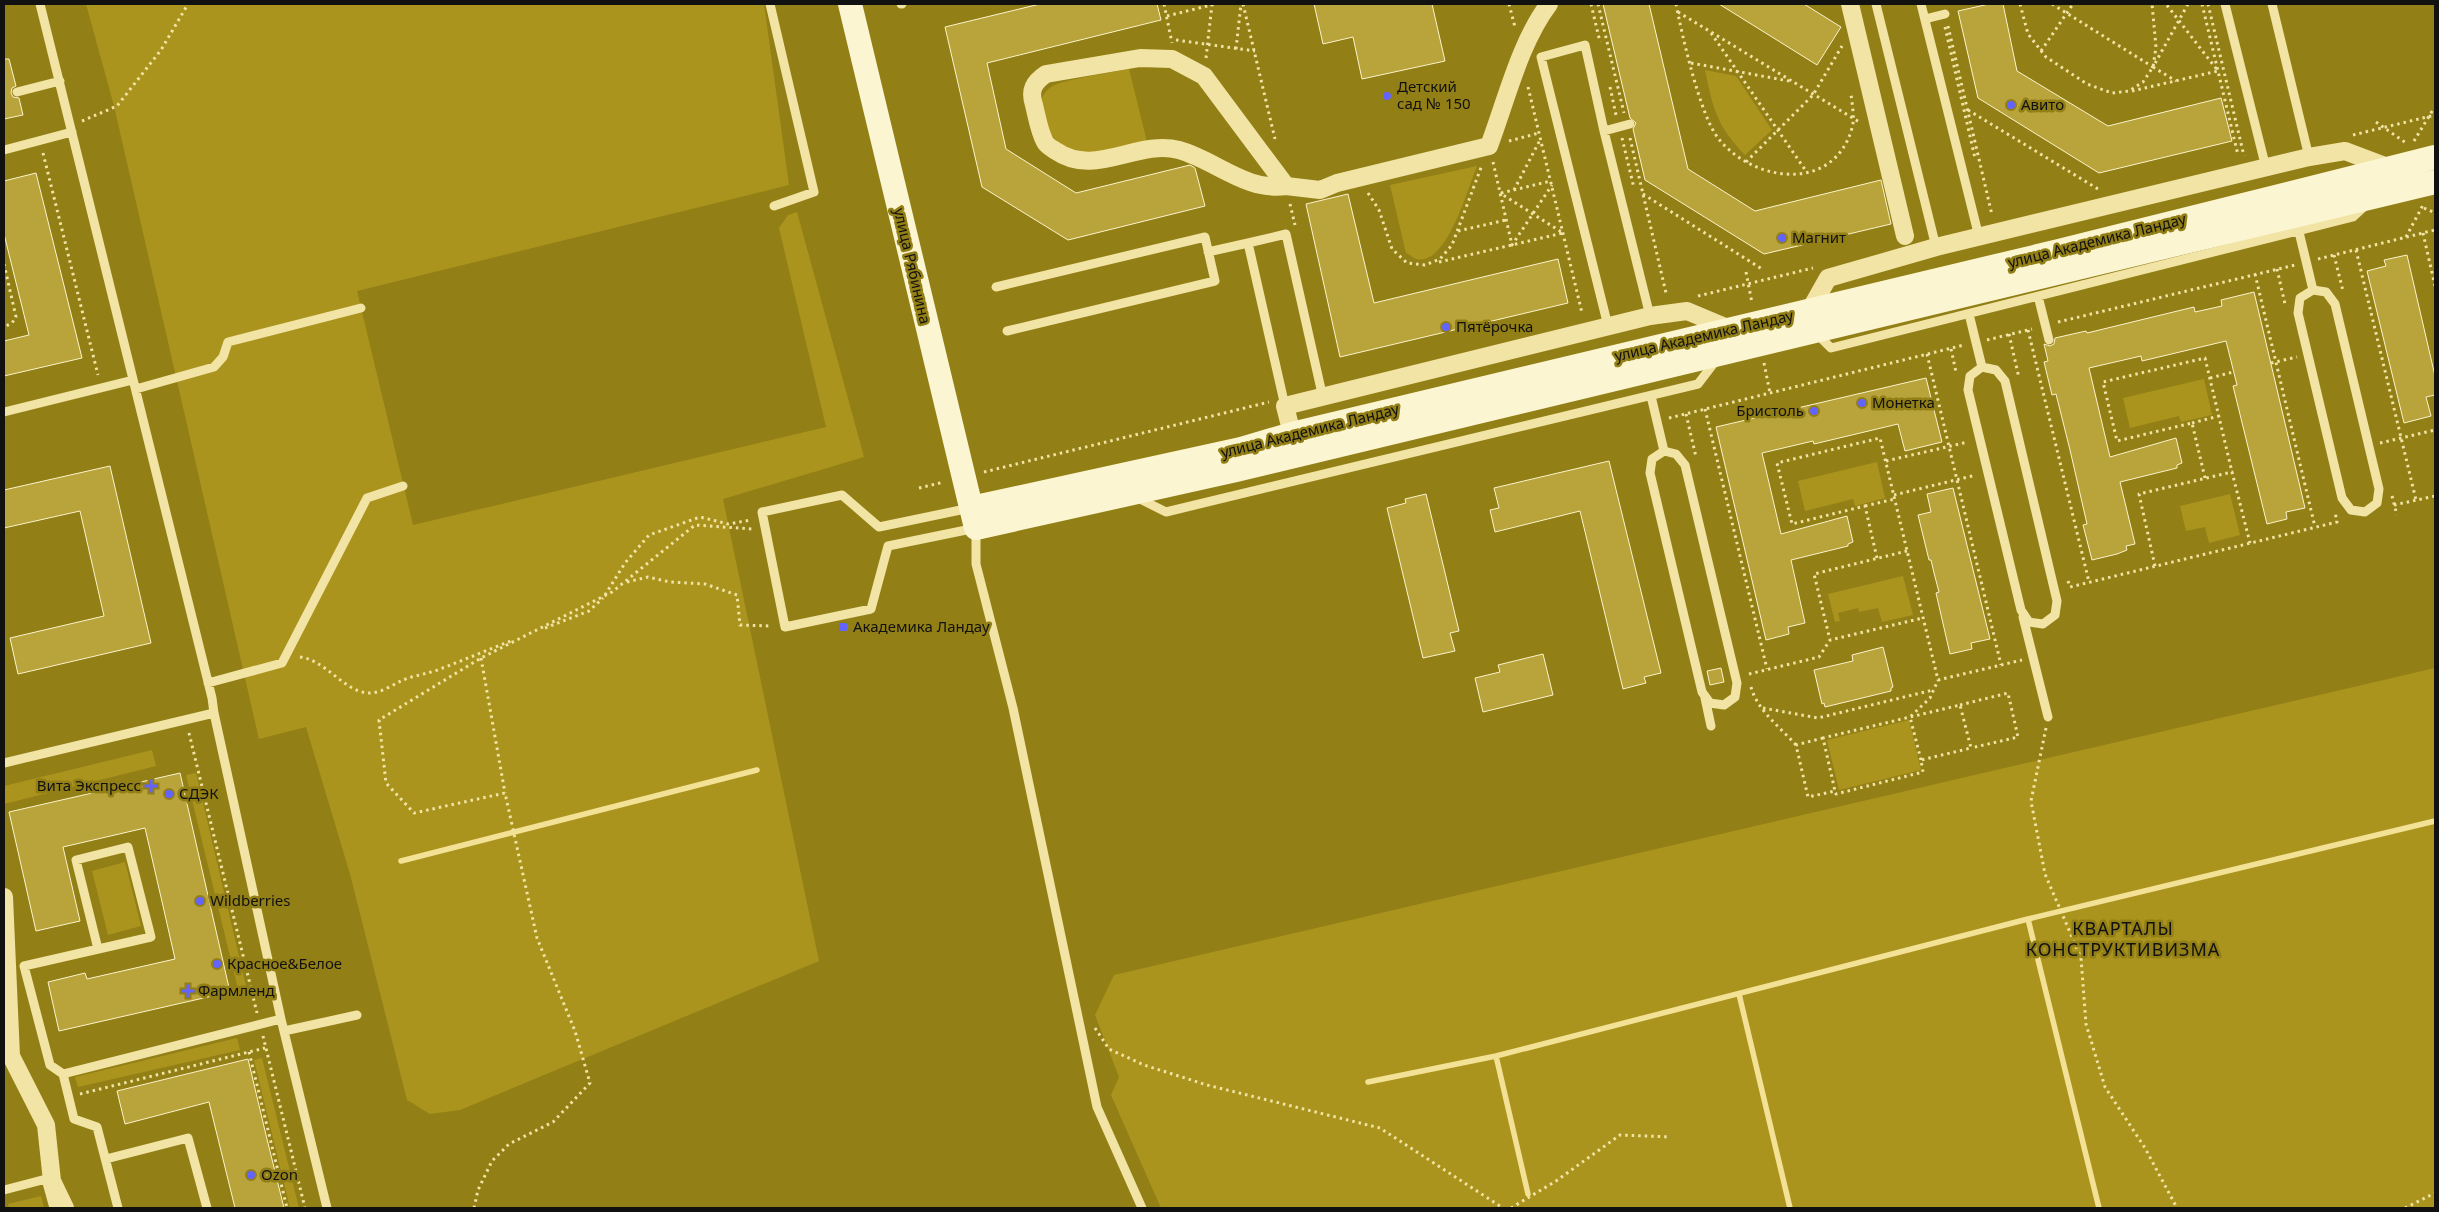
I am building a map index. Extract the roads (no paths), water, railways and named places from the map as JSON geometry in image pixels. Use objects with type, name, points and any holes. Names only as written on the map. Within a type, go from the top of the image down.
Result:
[{"type":"street","name":"улица Рябинина","points":[[850,4],[973,518]]},
{"type":"street","points":[[1286,186],[1204,76],[1172,59],[1140,58],[1046,74],[1035,82],[1031,95],[1045,144],[1067,159],[1093,162],[1153,148],[1178,150],[1238,178],[1272,188],[1286,186],[1320,190],[1337,183],[1489,146],[1522,57],[1540,16],[1549,4]]},
{"type":"street","points":[[1850,4],[1905,236]]},
{"type":"street","points":[[1812,321],[1828,278],[1936,247],[2309,157],[2346,151],[2390,168]]},
{"type":"street","name":"улица Академика Ландау","points":[[973,518],[1129,493],[1236,470],[1720,355],[1812,321],[2435,157]]},
{"type":"street","name":"улица Академика Ландау","points":[[973,518],[1241,449],[1292,434],[1730,329],[1812,321],[2435,182]]},
{"type":"street","points":[[1292,434],[1284,406],[1323,398],[1608,326],[1650,316],[1687,311],[1730,329]]},
{"type":"street","points":[[4,897],[11,1056],[46,1125],[52,1181],[65,1208]]},
{"type":"lane","points":[[40,4],[208,683],[281,1019],[327,1208]]},
{"type":"lane","points":[[770,4],[814,192],[774,206]]},
{"type":"lane","points":[[1876,4],[1936,247]]},
{"type":"lane","points":[[1921,4],[1979,237]]},
{"type":"lane","points":[[2225,4],[2266,168]]},
{"type":"lane","points":[[2272,4],[2309,157]]},
{"type":"lane","points":[[1925,19],[1944,15]]},
{"type":"lane","points":[[1608,326],[1541,56],[1585,45],[1604,131],[1650,316]]},
{"type":"lane","points":[[17,92],[60,81]]},
{"type":"lane","points":[[1604,131],[1625,125]]},
{"type":"lane","points":[[4,150],[40,141],[71,129]]},
{"type":"lane","points":[[1812,321],[1831,348],[2353,218],[2374,196]]},
{"type":"lane","points":[[2299,232],[2312,290]]},
{"type":"lane","points":[[1208,252],[1286,234],[1323,398]]},
{"type":"lane","points":[[996,287],[1204,237],[1208,252],[1215,281],[1007,331]]},
{"type":"lane","points":[[1248,243],[1284,406]]},
{"type":"lane","points":[[2312,290],[2326,292],[2335,304],[2375,470],[2380,496],[2377,503],[2365,512],[2351,510],[2342,498],[2298,313],[2300,298],[2312,290]]},
{"type":"lane","points":[[2038,296],[2048,340]]},
{"type":"lane","points":[[4,412],[101,388],[134,384],[214,367],[223,357],[228,342],[361,308]]},
{"type":"lane","points":[[1970,314],[1982,367]]},
{"type":"lane","points":[[1129,493],[1166,512],[1698,384],[1720,355]]},
{"type":"lane","points":[[2023,616],[2029,622],[2043,624],[2055,615],[2057,601],[2005,381],[1996,370],[1982,367],[1970,376],[1968,390],[2023,616],[2048,717]]},
{"type":"lane","points":[[1651,396],[1664,451]]},
{"type":"lane","points":[[1664,451],[1652,460],[1650,473],[1711,726]]},
{"type":"lane","points":[[1664,451],[1676,454],[1685,465],[1737,683],[1735,697],[1730,702],[1717,705],[1705,698]]},
{"type":"lane","points":[[208,683],[282,663],[367,498],[403,486]]},
{"type":"lane","points":[[842,495],[879,527],[973,518],[888,546],[871,609],[785,627],[762,512],[842,495]]},
{"type":"lane","points":[[973,518],[976,564],[1013,708],[1097,1107],[1142,1208]]},
{"type":"lane","points":[[4,763],[214,713]]},
{"type":"lane","points":[[98,949],[76,860],[128,847],[151,937],[24,966],[50,1065],[62,1074],[74,1119],[97,1127],[118,1208]]},
{"type":"lane","points":[[284,1031],[357,1015]]},
{"type":"lane","points":[[62,1074],[281,1019]]},
{"type":"lane","points":[[106,1159],[188,1138],[207,1208]]},
{"type":"lane","points":[[4,1190],[46,1179],[54,1208]]},
{"type":"waterway","points":[[401,861],[757,770]]},
{"type":"waterway","points":[[1368,1082],[1496,1056],[2028,919],[2435,821]]},
{"type":"waterway","points":[[2028,919],[2099,1208]]},
{"type":"waterway","points":[[1739,994],[1790,1208]]},
{"type":"waterway","points":[[1496,1056],[1528,1194]]},
{"type":"place","name":"Детский сад № 150","points":[[1387,96]]},
{"type":"place","name":"Авито","points":[[2011,105]]},
{"type":"place","name":"Магнит","points":[[1782,238]]},
{"type":"place","name":"Пятёрочка","points":[[1446,327]]},
{"type":"place","name":"Монетка","points":[[1862,403]]},
{"type":"place","name":"Бристоль","points":[[1814,411]]},
{"type":"place","name":"Академика Ландау","points":[[843,627]]},
{"type":"place","name":"Вита Экспресс","points":[[151,786]]},
{"type":"place","name":"СДЭК","points":[[169,794]]},
{"type":"place","name":"Wildberries","points":[[200,901]]},
{"type":"place","name":"Красное&Белое","points":[[217,964]]},
{"type":"place","name":"Фармленд","points":[[188,991]]},
{"type":"place","name":"Ozon","points":[[251,1175]]},
{"type":"district","name":"КВАРТАЛЫ КОНСТРУКТИВИЗМА","points":[[2123,940]]}]
